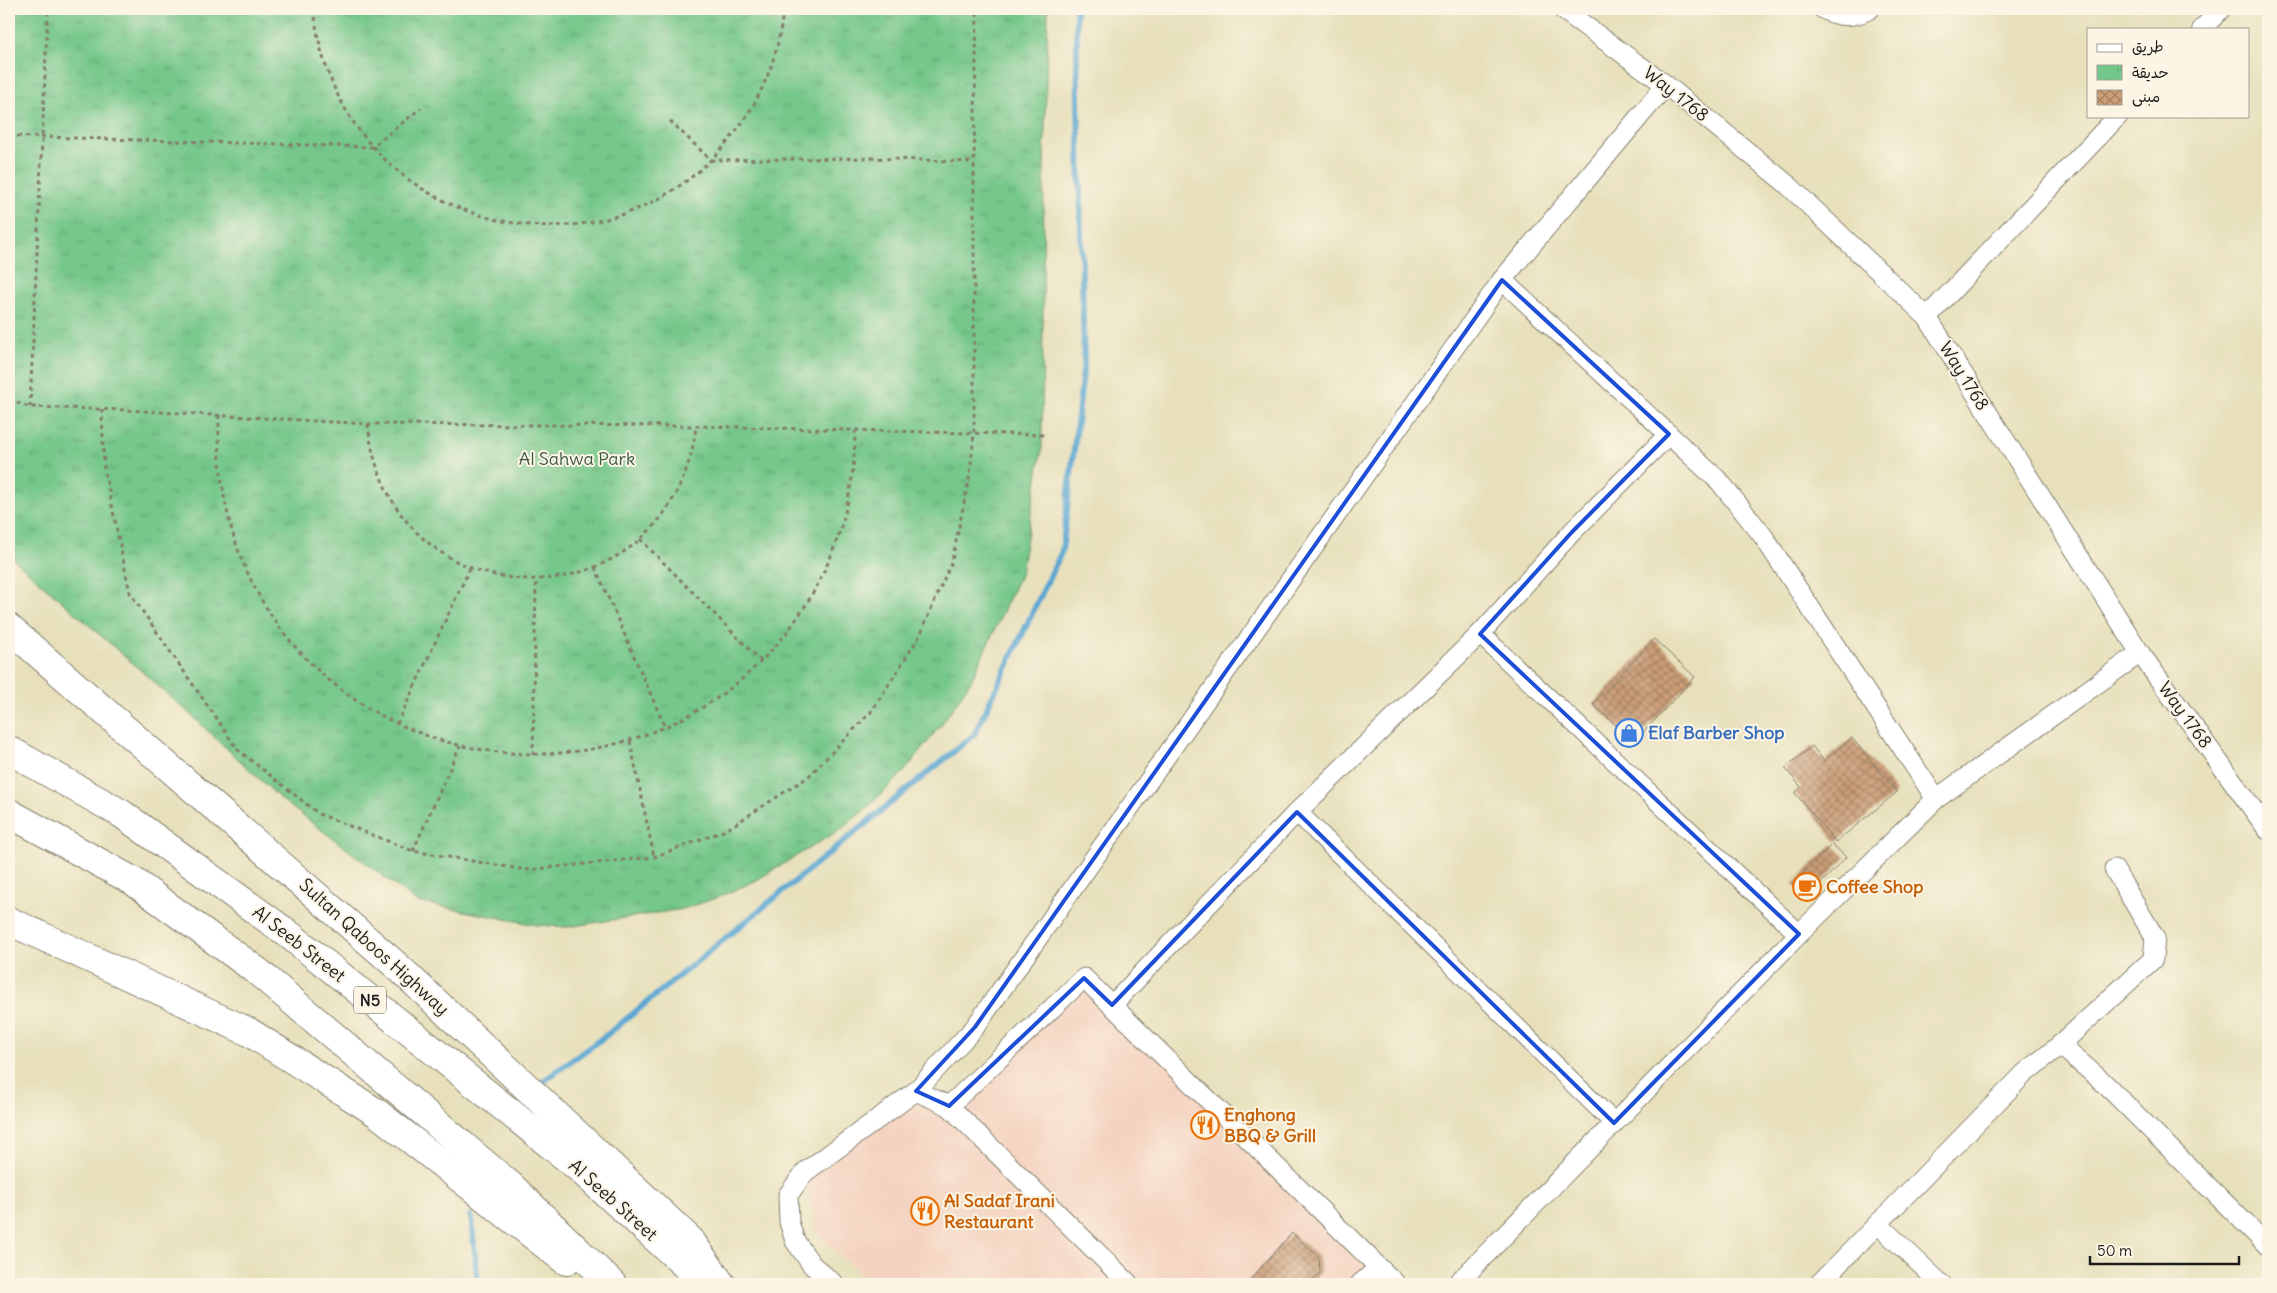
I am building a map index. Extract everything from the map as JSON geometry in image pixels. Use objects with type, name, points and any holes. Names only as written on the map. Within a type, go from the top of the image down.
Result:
[{"type":"highway","name":"Sultan Qaboos Highway","points":[[9,628],[398,967],[690,1240],[721,1284]]},
{"type":"highway","name":"Al Seeb Street","points":[[9,750],[122,814],[287,933],[573,1163],[706,1284]]},
{"type":"highway","points":[[9,813],[133,882],[257,971],[512,1187],[612,1284]]},
{"type":"highway","points":[[9,921],[249,1032],[377,1113],[595,1284]]},
{"type":"street","name":"Way 1768","points":[[1562,9],[1666,85],[1788,185],[1926,317],[2140,653],[2268,830]]},
{"type":"street","points":[[1823,9],[1847,17],[1858,15],[1870,9]]},
{"type":"street","points":[[2203,28],[2221,9]]},
{"type":"street","points":[[834,1284],[812,1265],[795,1242],[788,1222],[788,1195],[805,1172],[916,1091],[976,1027],[1502,280],[1666,85]]},
{"type":"street","points":[[1926,317],[2116,118]]},
{"type":"street","points":[[1502,280],[1720,482],[1764,536],[1936,799]]},
{"type":"street","points":[[1112,1005],[1297,812],[1480,634],[1572,532],[1669,434]]},
{"type":"street","points":[[1480,634],[1799,934]]},
{"type":"street","points":[[1457,1284],[1799,934],[1936,799],[2008,745],[2140,653]]},
{"type":"street","points":[[1297,812],[1614,1123]]},
{"type":"street","points":[[1819,1284],[1879,1225],[2025,1073],[2060,1044],[2153,959],[2155,938],[2114,869]]},
{"type":"street","points":[[949,1106],[1084,978],[1396,1284]]},
{"type":"street","points":[[2060,1044],[2103,1082],[2268,1246]]},
{"type":"street","points":[[916,1091],[949,1106],[1129,1284]]},
{"type":"street","points":[[1879,1225],[1941,1284]]},
{"type":"street","points":[[1360,1284],[1378,1268]]},
{"type":"path","points":[[30,407],[48,9]]},
{"type":"path","points":[[314,9],[320,48],[331,82],[348,115],[372,147],[408,180],[450,204],[501,221],[538,225],[576,224],[624,213],[671,190],[710,160],[735,133],[760,93],[776,51],[783,9]]},
{"type":"path","points":[[102,409],[104,468],[130,593],[238,750],[319,814],[413,851],[526,870],[654,857],[726,830],[808,778],[871,712],[919,637],[952,561],[970,474],[974,434],[974,162],[977,9]]},
{"type":"path","points":[[9,136],[372,147],[422,108]]},
{"type":"path","points":[[670,121],[710,160],[869,158],[974,162]]},
{"type":"path","points":[[9,400],[30,407],[102,409],[368,424],[696,426],[1047,435]]},
{"type":"path","points":[[219,415],[220,471],[226,512],[239,553],[260,598],[284,633],[315,667],[352,698],[397,724],[429,737],[491,752],[533,755],[586,751],[630,740],[666,727],[719,697],[761,661],[782,638],[804,608],[830,560],[849,499],[854,464],[855,431]]},
{"type":"path","points":[[368,424],[374,464],[381,482],[396,508],[426,542],[448,557],[470,568],[505,577],[536,579],[570,575],[595,567],[617,556],[640,539],[666,510],[681,485],[690,462],[696,426]]},
{"type":"path","points":[[640,539],[761,661]]},
{"type":"path","points":[[595,567],[666,727]]},
{"type":"path","points":[[397,724],[470,568]]},
{"type":"path","points":[[533,755],[536,579]]},
{"type":"path","points":[[630,740],[654,857]]},
{"type":"path","points":[[413,851],[460,746]]},
{"type":"highlighted area","points":[[1502,280],[1669,434],[1572,532],[1480,634],[1799,934],[1614,1123],[1297,812],[1112,1005],[1084,978],[949,1106],[916,1091],[975,1027]]},
{"type":"shaded area","points":[[1084,978],[1396,1284],[872,1284],[817,1234],[806,1176],[916,1091],[949,1106]]},
{"type":"green space","name":"Al Sahwa Park","points":[[9,9],[1048,9],[1044,164],[1042,448],[1021,573],[971,681],[941,725],[904,772],[867,808],[841,829],[755,881],[716,898],[683,909],[567,927],[537,925],[417,902],[282,800],[181,706],[9,555]]},
{"type":"building","points":[[1654,639],[1695,677],[1634,742],[1593,704]]},
{"type":"building","points":[[1852,738],[1897,792],[1836,842],[1795,793],[1801,787],[1785,768],[1812,746],[1824,761]]},
{"type":"building","points":[[1832,844],[1846,857],[1807,898],[1793,884]]},
{"type":"building","points":[[1292,1233],[1319,1257],[1320,1273],[1310,1284],[1246,1284]]},
{"type":"waterway","points":[[541,1083],[608,1034],[974,735],[1062,551],[1084,364],[1076,9]]},
{"type":"waterway","points":[[471,1216],[478,1284]]},
{"type":"place","name":"Elaf Barber Shop","points":[[1629,733]]},
{"type":"place","name":"Coffee Shop","points":[[1807,887]]},
{"type":"place","name":"Enghong BBQ & Grill","points":[[1205,1125]]},
{"type":"place","name":"Al Sadaf Irani Restaurant","points":[[925,1211]]}]
